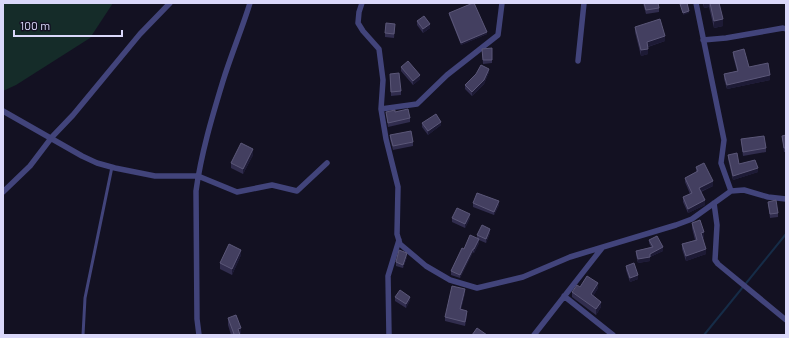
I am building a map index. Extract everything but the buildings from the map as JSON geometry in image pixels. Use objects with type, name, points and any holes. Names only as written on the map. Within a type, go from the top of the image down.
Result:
[{"type":"street","points":[[3,192],[30,166],[52,137],[73,115],[140,34],[170,3]]},
{"type":"street","points":[[199,335],[197,319],[196,191],[198,176],[223,80],[250,3]]},
{"type":"street","points":[[362,3],[358,23],[379,49],[383,80],[381,109],[386,139],[398,187],[397,234],[400,244],[426,266],[450,280],[477,288],[523,278],[570,257],[676,225],[692,218],[731,191],[744,190],[768,197],[786,199]]},
{"type":"street","points":[[381,109],[417,104],[447,75],[498,35],[502,3]]},
{"type":"street","points":[[578,61],[584,3]]},
{"type":"street","points":[[696,3],[724,140],[721,163],[731,191]]},
{"type":"street","points":[[703,40],[726,38],[783,28],[786,29]]},
{"type":"street","points":[[3,111],[97,163],[155,176],[198,176],[237,192],[272,185],[297,190],[327,164]]},
{"type":"street","points":[[714,203],[718,225],[715,260],[740,283],[786,320]]},
{"type":"street","points":[[389,335],[388,276],[399,240]]},
{"type":"street","points":[[534,335],[602,248]]},
{"type":"street","points":[[564,296],[613,335]]},
{"type":"lane","points":[[83,335],[85,298],[112,167]]},
{"type":"green space","points":[[3,3],[113,3],[90,38],[16,85],[3,91]]},
{"type":"waterway","points":[[704,335],[786,234]]}]
